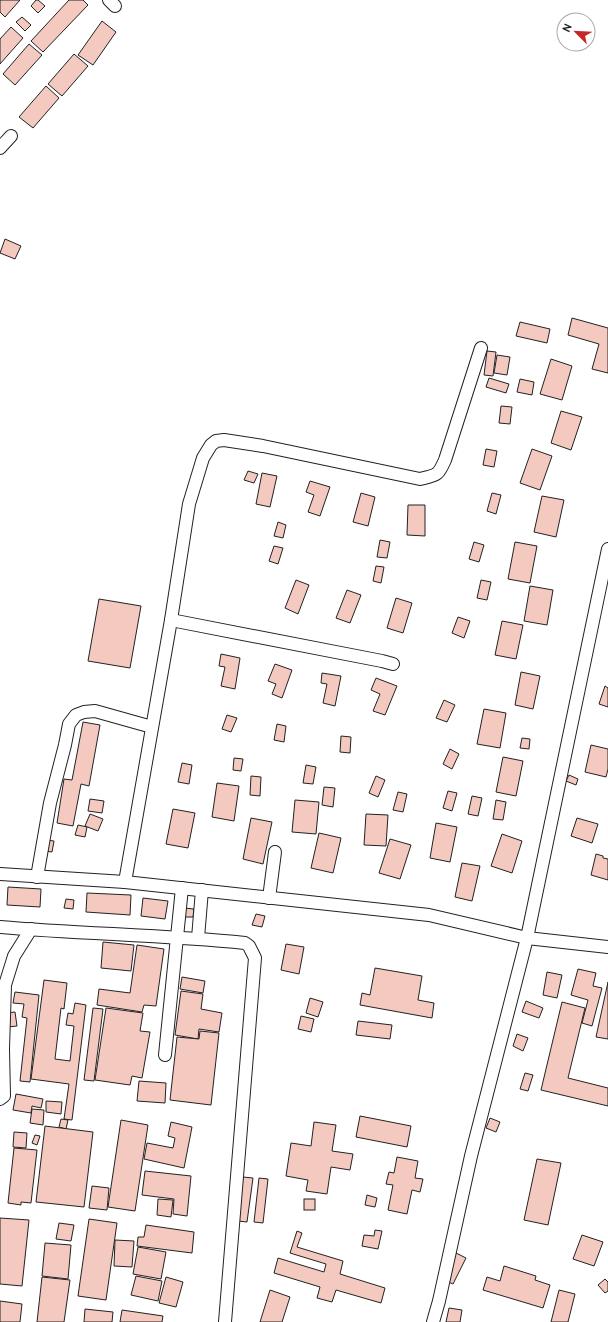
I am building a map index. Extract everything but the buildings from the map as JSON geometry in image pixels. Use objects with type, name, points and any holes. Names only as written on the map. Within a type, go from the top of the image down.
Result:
[{"type":"street","points":[[0,148],[11,136]]},
{"type":"street","points":[[125,882],[172,620],[189,504],[203,458],[211,445],[216,441],[224,440],[263,446],[420,479],[430,477],[439,472],[445,460],[481,348]]},
{"type":"street","points":[[433,1322],[471,1156],[527,938],[608,549]]},
{"type":"street","points":[[172,620],[393,664]]},
{"type":"street","points":[[37,877],[50,803],[69,724],[76,715],[84,712],[95,711],[152,727]]},
{"type":"street","points":[[269,898],[275,852]]},
{"type":"street","points":[[0,874],[125,882],[429,915],[527,938],[608,947]]},
{"type":"street","points":[[165,1055],[182,888]]},
{"type":"street","points":[[198,938],[202,890]]},
{"type":"street","points":[[0,926],[198,938],[245,943],[250,946],[255,958],[225,1322]]},
{"type":"street","points":[[0,1099],[4,1096],[3,1049],[6,985],[14,956],[31,929]]}]
